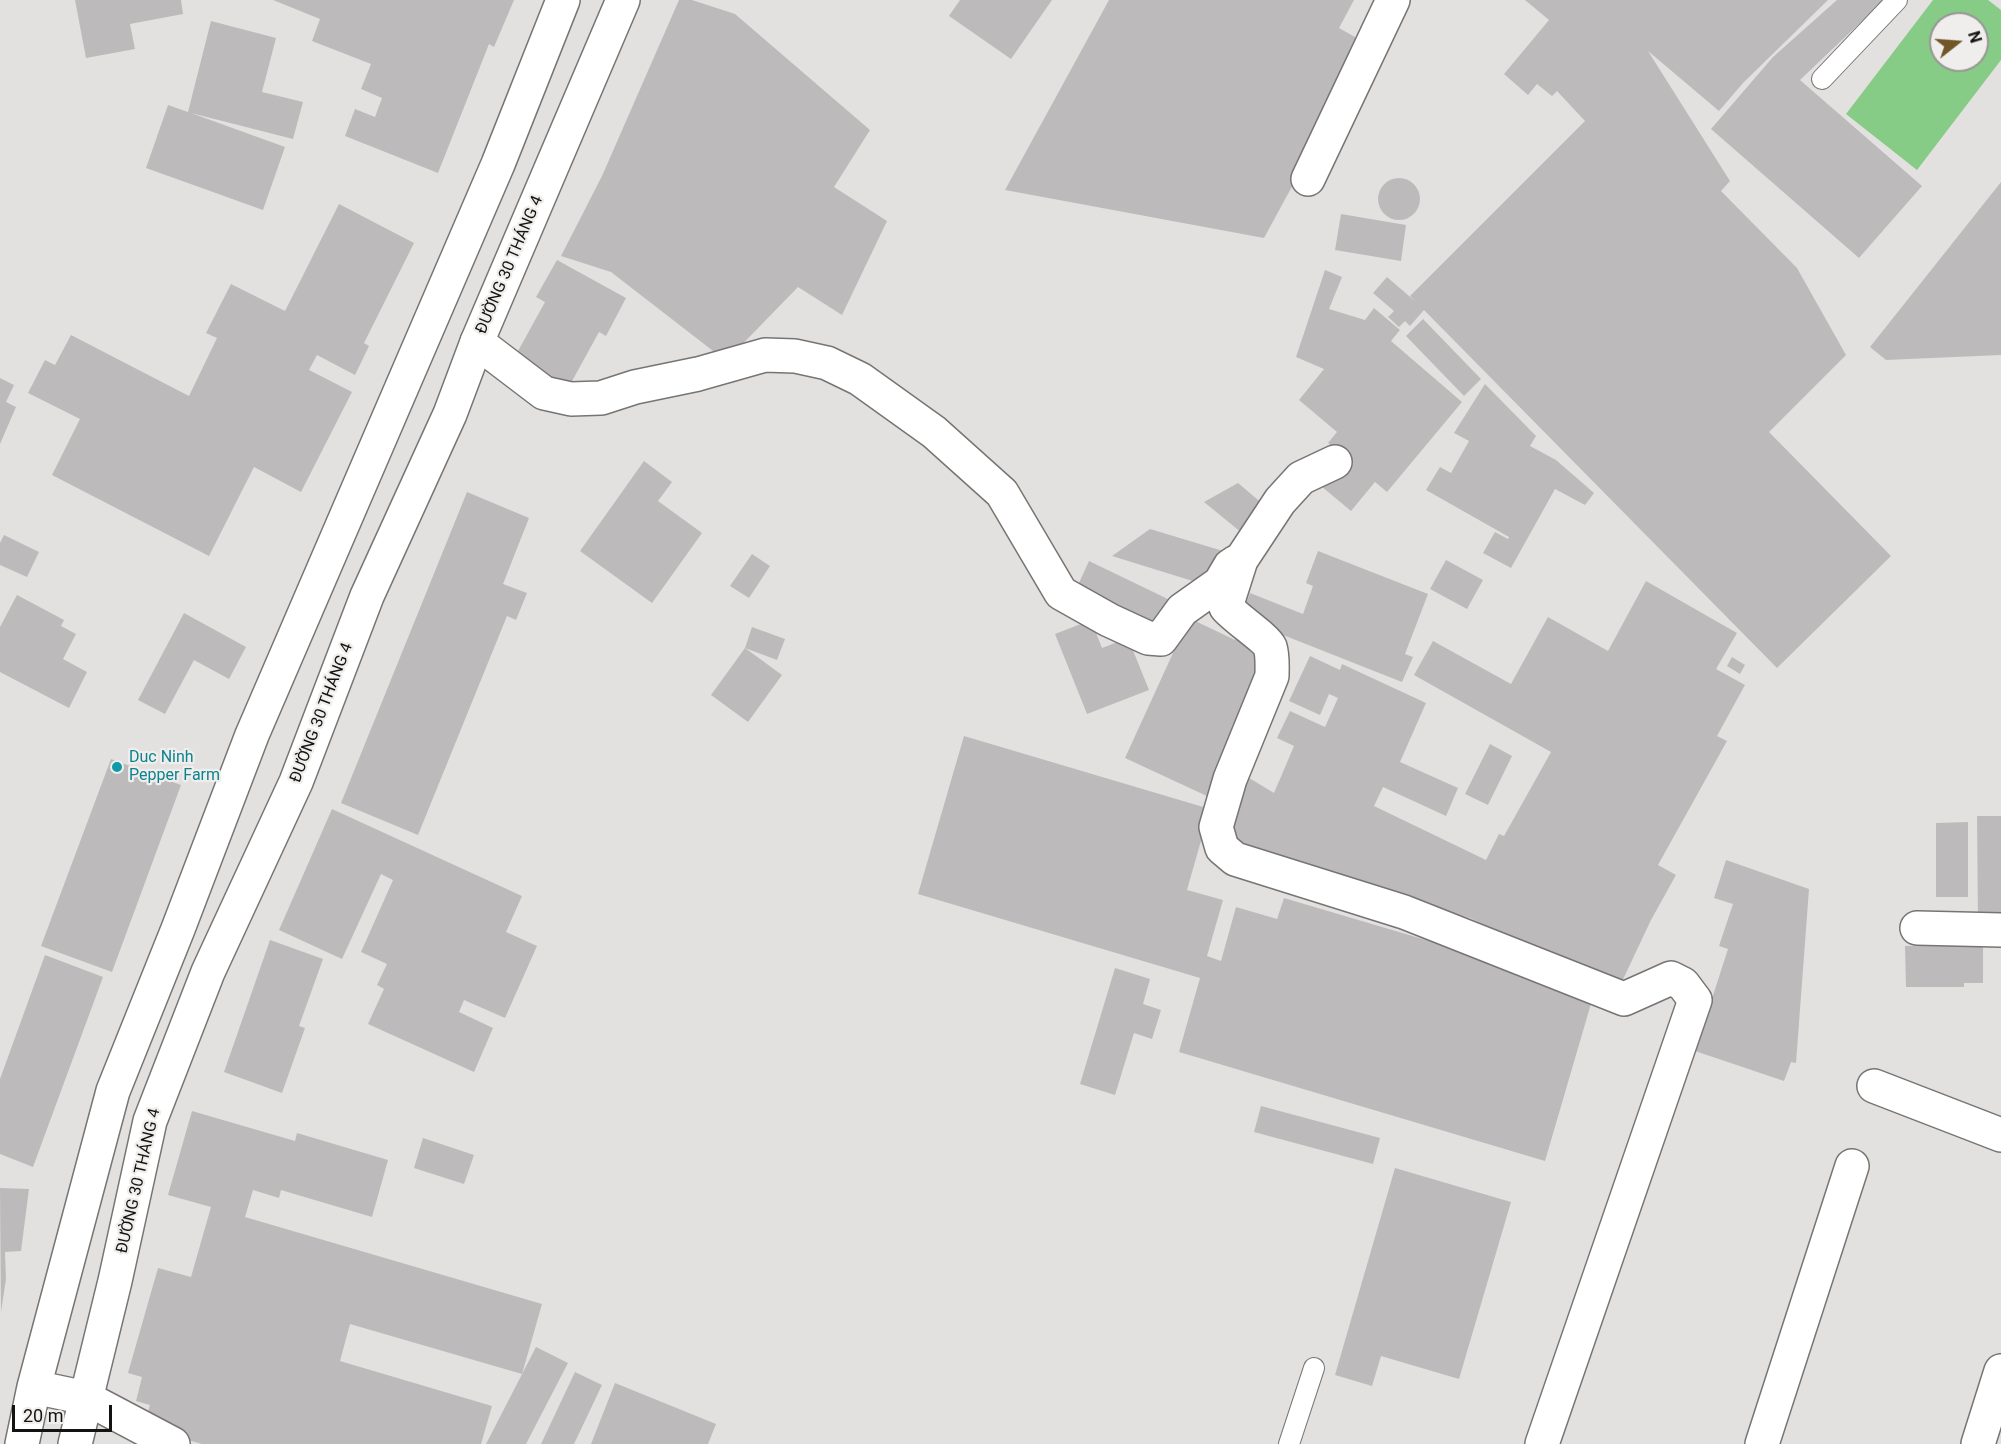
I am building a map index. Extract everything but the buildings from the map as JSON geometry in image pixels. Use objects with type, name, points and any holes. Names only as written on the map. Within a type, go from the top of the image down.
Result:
[{"type":"street","points":[[22,1444],[34,1387],[112,1091],[178,929],[252,735],[498,164],[564,0]]},
{"type":"street","name":"ĐƯỜNG 30 THÁNG 4","points":[[75,1444],[115,1281],[150,1121],[208,972],[296,782],[367,596],[450,414],[477,342],[623,0]]},
{"type":"street","points":[[1308,179],[1393,0]]},
{"type":"street","points":[[498,164],[545,184]]},
{"type":"street","points":[[477,342],[544,393],[571,399],[601,398],[635,387],[689,376],[765,355],[795,356],[827,363],[860,379],[934,432],[1002,492],[1061,593],[1108,621],[1152,639],[1161,639],[1182,610],[1220,583],[1230,566],[1241,560]]},
{"type":"street","points":[[1335,462],[1301,478],[1280,501],[1241,560],[1226,607],[1234,617],[1269,644],[1272,676],[1230,779],[1216,827],[1222,848],[1235,859],[1404,912],[1624,999],[1671,978],[1683,984],[1695,1000],[1542,1444]]},
{"type":"street","points":[[1917,928],[2001,930]]},
{"type":"street","points":[[1874,1086],[2001,1135]]},
{"type":"street","points":[[1762,1444],[1852,1166]]},
{"type":"street","points":[[1978,1444],[2001,1371]]},
{"type":"street","points":[[34,1387],[86,1398],[173,1444]]},
{"type":"lane","points":[[1822,79],[1897,0]]},
{"type":"lane","points":[[1289,1444],[1314,1368]]},
{"type":"green space","points":[[1933,0],[1988,0],[2001,10],[2001,60],[1917,170],[1846,114]]},
{"type":"place","name":"Duc Ninh Pepper Farm","points":[[117,767]]}]
